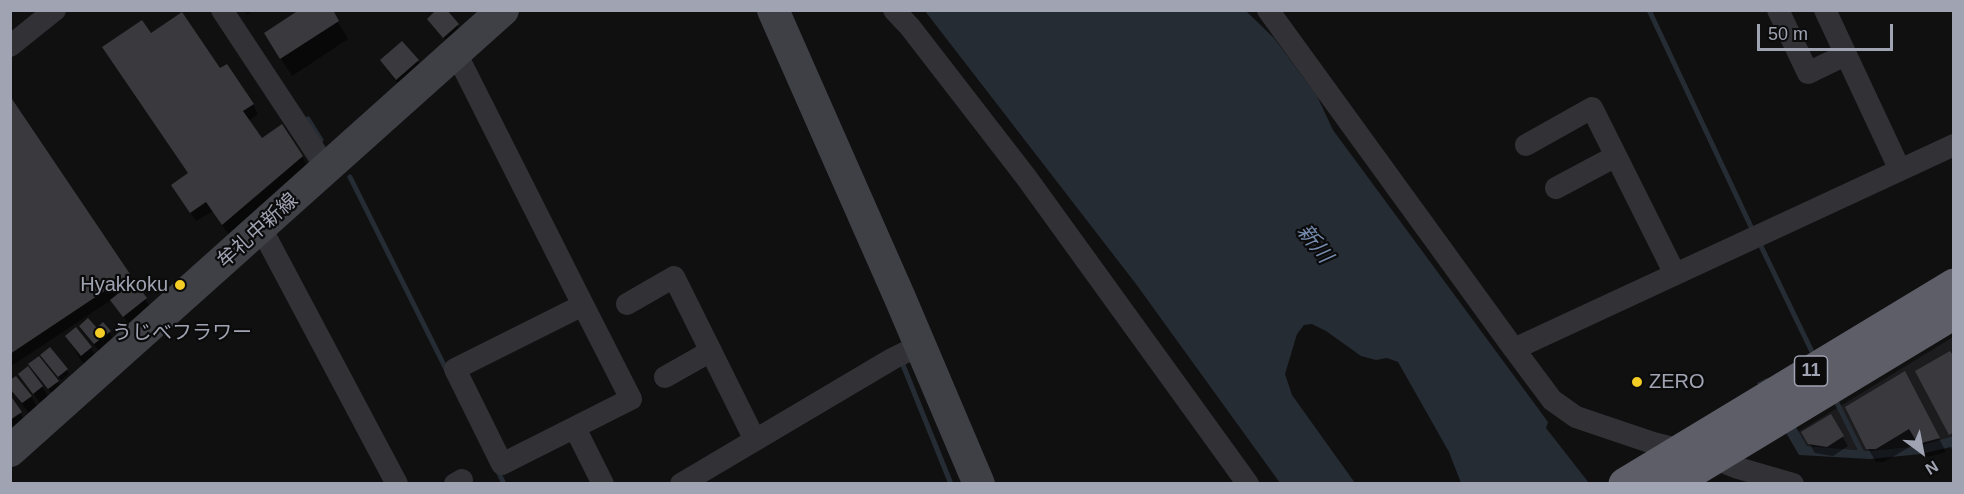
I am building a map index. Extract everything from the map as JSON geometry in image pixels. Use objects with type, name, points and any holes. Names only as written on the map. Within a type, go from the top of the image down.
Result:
[{"type":"highway","name":"11","points":[[1686,463],[1953,285]]},
{"type":"highway","name":"11","points":[[1625,483],[1686,463],[1953,313]]},
{"type":"main road","name":"牟礼中新線","points":[[10,451],[327,170],[503,10]]},
{"type":"main road","points":[[773,10],[979,483]]},
{"type":"street","points":[[10,46],[55,10]]},
{"type":"street","points":[[222,10],[327,170]]},
{"type":"street","points":[[894,10],[910,27],[1026,177],[1248,483]]},
{"type":"street","points":[[1268,10],[1552,400],[1576,417],[1653,443],[1686,463],[1738,468],[1793,483]]},
{"type":"street","points":[[1779,10],[1808,73],[1845,55]]},
{"type":"street","points":[[1825,10],[1900,170]]},
{"type":"street","points":[[456,53],[631,399],[502,464],[455,369],[583,305]]},
{"type":"street","points":[[1526,145],[1592,108],[1675,274]]},
{"type":"street","points":[[1514,349],[1953,145]]},
{"type":"street","points":[[1556,188],[1616,156]]},
{"type":"street","points":[[261,228],[397,483]]},
{"type":"street","points":[[627,304],[674,277],[755,440]]},
{"type":"street","points":[[681,483],[892,358],[920,345]]},
{"type":"street","points":[[665,377],[711,351]]},
{"type":"street","points":[[575,428],[603,483]]},
{"type":"shaded area","points":[[1953,337],[1953,436],[1919,446],[1870,451],[1807,446],[1798,432]]},
{"type":"water","name":"新川","points":[[925,11],[1246,11],[1274,38],[1317,96],[1333,130],[1548,422],[1546,428],[1589,483],[1461,483],[1449,452],[1398,362],[1387,358],[1376,360],[1361,356],[1312,324],[1304,325],[1297,334],[1285,374],[1292,395],[1355,483],[1280,483],[1136,284]]},
{"type":"water","points":[[1767,378],[1807,446],[1870,451],[1919,446],[1953,436],[1953,452],[1951,447],[1921,454],[1870,459],[1799,455],[1757,383]]},
{"type":"building","points":[[299,10],[333,10],[339,21],[280,59],[264,33]]},
{"type":"building","points":[[436,10],[447,10],[459,24],[443,38],[427,19]]},
{"type":"building","points":[[182,12],[220,68],[227,64],[254,104],[243,111],[262,138],[282,124],[303,156],[222,225],[206,202],[190,213],[171,185],[188,173],[102,47],[142,20],[151,33]]},
{"type":"building","points":[[402,41],[419,60],[396,80],[380,60]]},
{"type":"building","points":[[10,96],[130,274],[10,354]]},
{"type":"building","points":[[134,281],[147,298],[123,317],[110,300]]},
{"type":"building","points":[[88,318],[97,328],[103,322],[111,331],[94,344],[79,326]]},
{"type":"building","points":[[76,327],[92,347],[81,356],[65,336]]},
{"type":"building","points":[[50,347],[68,369],[58,377],[40,355]]},
{"type":"building","points":[[1950,351],[1954,357],[1954,432],[1949,435],[1915,371]]},
{"type":"building","points":[[39,356],[59,381],[48,389],[28,364]]},
{"type":"building","points":[[28,366],[43,386],[33,394],[18,374]]},
{"type":"building","points":[[1905,371],[1940,438],[1918,444],[1909,429],[1876,449],[1866,449],[1845,407]]},
{"type":"building","points":[[16,376],[32,396],[22,403],[10,389],[10,380]]},
{"type":"building","points":[[10,395],[22,412],[10,420]]},
{"type":"building","points":[[1831,414],[1844,436],[1827,447],[1808,444],[1801,432]]},
{"type":"waterway","points":[[1649,10],[1753,231]]},
{"type":"waterway","points":[[308,119],[321,140]]},
{"type":"waterway","points":[[350,177],[448,373]]},
{"type":"waterway","points":[[1759,242],[1815,358]]},
{"type":"waterway","points":[[903,365],[951,484]]},
{"type":"waterway","points":[[1835,399],[1863,455]]},
{"type":"waterway","points":[[497,469],[504,484]]},
{"type":"place","name":"Hyakkoku","points":[[180,285]]},
{"type":"place","name":"うじべフラワー","points":[[100,333]]},
{"type":"place","name":"ZERO","points":[[1637,382]]}]
